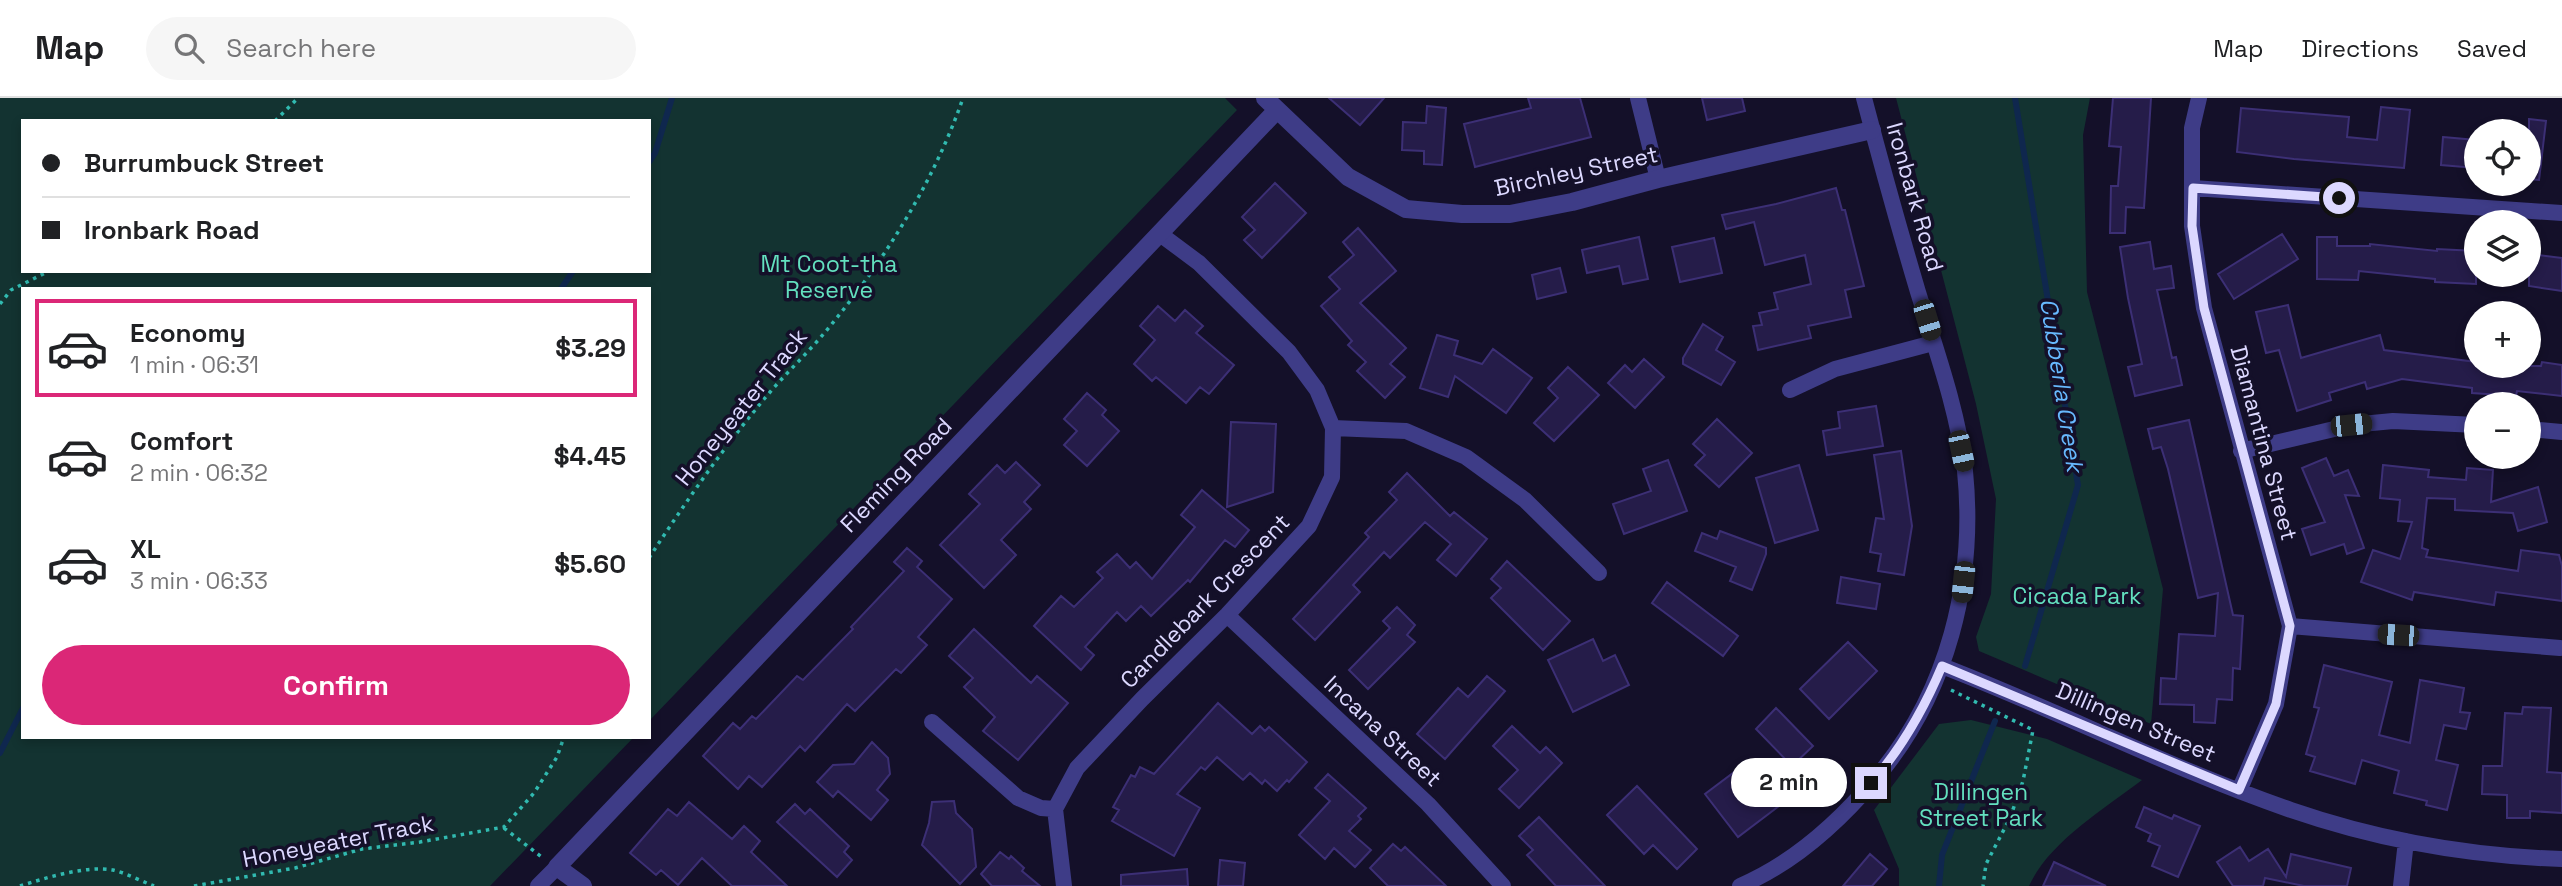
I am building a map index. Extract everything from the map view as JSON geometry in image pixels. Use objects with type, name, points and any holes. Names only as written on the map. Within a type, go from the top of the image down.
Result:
[{"type":"street","points":[[1638,98],[1658,179]]},
{"type":"street","name":"Ironbark Road","points":[[1740,886],[1788,860],[1826,830],[1886,766],[1930,696],[1960,608],[1968,531],[1965,469],[1953,413],[1864,98]]},
{"type":"street","name":"Diamantina Street","points":[[2199,98],[2192,128],[2192,226],[2204,308],[2290,626],[2276,704],[2239,790]]},
{"type":"street","name":"Birchley Street","points":[[1271,104],[1348,177],[1406,209],[1462,214],[1510,214],[1572,202],[1658,179],[1872,130]]},
{"type":"street","name":"Fleming Road","points":[[538,886],[1160,234],[1271,104]]},
{"type":"street","points":[[2193,188],[2562,213]]},
{"type":"street","name":"Candlebark Crescent","points":[[1055,809],[1077,768],[1227,615],[1309,526],[1332,477],[1334,428],[1317,390],[1289,352],[1199,263],[1160,234]]},
{"type":"street","points":[[1790,390],[1835,369],[1933,343]]},
{"type":"street","points":[[2241,451],[2365,424],[2393,421],[2464,424]]},
{"type":"street","points":[[1334,428],[1406,431],[1466,457],[1524,500],[1599,573]]},
{"type":"street","points":[[2541,430],[2562,432]]},
{"type":"street","name":"Incana Street","points":[[1227,615],[1428,804],[1503,886]]},
{"type":"street","points":[[2290,626],[2560,648]]},
{"type":"street","name":"Dillingen Street","points":[[1940,671],[2292,811],[2406,841],[2485,853],[2562,859]]},
{"type":"street","points":[[932,722],[1018,799],[1041,808],[1055,809],[1064,886]]},
{"type":"street","points":[[2401,886],[2406,841]]},
{"type":"street","points":[[557,867],[583,886]]},
{"type":"path","points":[[277,119],[298,98]]},
{"type":"path","name":"Honeyeater Track","points":[[651,555],[678,513],[765,398],[826,331],[878,264],[929,176],[963,98]]},
{"type":"path","points":[[0,304],[11,290],[45,273]]},
{"type":"path","points":[[1940,671],[1956,694],[2033,730],[2023,781],[2010,818],[1986,864],[1983,886]]},
{"type":"path","name":"Honeyeater Track","points":[[194,886],[295,868],[362,849],[421,842],[504,827],[534,793],[557,757],[563,739]]},
{"type":"path","points":[[504,828],[557,867]]},
{"type":"path","points":[[20,886],[89,870],[112,870],[154,886]]},
{"type":"green space","name":"Mt Coot-tha Reserve","points":[[0,98],[1225,98],[1237,110],[651,719],[651,287],[21,287],[21,739],[632,739],[490,886],[0,886]]},
{"type":"green space","name":"Cicada Park","points":[[1896,98],[2090,98],[2083,135],[2087,292],[2163,589],[2151,724],[1979,651],[1976,637],[1991,594],[1996,499],[1976,404]]},
{"type":"green space","name":"Dillingen Street Park","points":[[1971,720],[2047,739],[2142,780],[2064,841],[2038,870],[2029,886],[1899,886],[1899,869],[1874,810],[1939,724]]},
{"type":"building","points":[[1329,98],[1384,98],[1360,125]]},
{"type":"building","points":[[1528,98],[1580,98],[1591,137],[1475,167],[1464,124],[1531,108]]},
{"type":"building","points":[[1702,98],[1742,98],[1745,111],[1707,120]]},
{"type":"building","points":[[2113,98],[2151,98],[2144,208],[2126,207],[2125,233],[2110,233],[2111,186],[2118,186],[2121,147],[2109,146]]},
{"type":"building","points":[[1427,106],[1446,108],[1442,165],[1424,164],[1424,151],[1402,150],[1403,122],[1426,123]]},
{"type":"building","points":[[2381,107],[2410,110],[2404,168],[2237,152],[2241,108],[2349,117],[2347,137],[2377,140]]},
{"type":"building","points":[[2541,120],[2546,121],[2541,163]]},
{"type":"building","points":[[2443,137],[2464,139],[2464,167],[2441,165]]},
{"type":"building","points":[[1275,183],[1306,213],[1262,258],[1244,240],[1255,230],[1242,217]]},
{"type":"building","points":[[1836,188],[1842,210],[1845,210],[1864,286],[1845,290],[1851,317],[1808,326],[1811,338],[1758,350],[1753,326],[1762,325],[1759,313],[1778,309],[1774,293],[1811,284],[1805,255],[1765,265],[1754,222],[1726,229],[1722,215]]},
{"type":"building","points":[[1358,228],[1396,271],[1360,303],[1406,348],[1390,364],[1405,377],[1385,398],[1357,371],[1366,362],[1348,345],[1352,341],[1321,306],[1340,289],[1329,277],[1354,255],[1343,242]]},
{"type":"building","points":[[2282,234],[2298,259],[2234,299],[2218,274]]},
{"type":"building","points":[[1639,237],[1648,279],[1623,284],[1619,266],[1587,273],[1582,250]]},
{"type":"building","points":[[2317,237],[2337,237],[2337,246],[2370,244],[2437,251],[2464,250],[2464,283],[2359,271],[2358,280],[2317,279]]},
{"type":"building","points":[[1714,238],[1722,273],[1680,282],[1672,247]]},
{"type":"building","points":[[2150,242],[2154,269],[2171,266],[2174,288],[2157,290],[2172,358],[2176,357],[2182,385],[2135,396],[2128,367],[2142,364],[2120,247]]},
{"type":"building","points":[[2541,255],[2562,258],[2562,291],[2536,287],[2541,287]]},
{"type":"building","points":[[1560,268],[1566,292],[1537,299],[1532,275]]},
{"type":"building","points":[[2288,305],[2301,358],[2380,335],[2384,350],[2464,360],[2464,378],[2541,378],[2542,362],[2562,365],[2562,396],[2541,392],[2472,392],[2472,388],[2402,379],[2367,389],[2365,382],[2329,393],[2331,400],[2297,411],[2279,350],[2266,353],[2256,312]]},
{"type":"building","points":[[1158,306],[1175,321],[1185,310],[1203,326],[1196,333],[1234,365],[1209,394],[1200,387],[1186,403],[1156,377],[1152,381],[1134,364],[1155,340],[1140,326]]},
{"type":"building","points":[[1703,324],[1723,337],[1716,350],[1735,362],[1721,385],[1683,364],[1683,358]]},
{"type":"building","points":[[1437,335],[1458,341],[1454,355],[1482,364],[1493,349],[1532,378],[1506,413],[1455,376],[1448,397],[1420,388]]},
{"type":"building","points":[[1644,359],[1664,377],[1635,408],[1608,383],[1625,365],[1632,372]]},
{"type":"building","points":[[1568,367],[1599,395],[1554,441],[1534,423],[1558,398],[1548,388]]},
{"type":"building","points":[[1087,393],[1106,410],[1102,415],[1119,431],[1087,466],[1064,445],[1077,431],[1064,419]]},
{"type":"building","points":[[1876,406],[1883,446],[1827,455],[1823,431],[1840,428],[1838,412]]},
{"type":"building","points":[[1717,419],[1752,453],[1719,487],[1695,465],[1705,455],[1693,444]]},
{"type":"building","points":[[2189,420],[2233,615],[2243,616],[2240,669],[2233,668],[2232,700],[2217,699],[2215,723],[2194,722],[2194,705],[2160,704],[2161,678],[2176,679],[2179,634],[2215,636],[2218,593],[2198,598],[2168,469],[2161,447],[2153,449],[2148,429]]},
{"type":"building","points":[[1231,422],[1276,424],[1273,492],[1227,507]]},
{"type":"building","points":[[1901,451],[1912,526],[1904,575],[1878,571],[1881,554],[1870,552],[1876,518],[1884,519],[1874,455]]},
{"type":"building","points":[[2326,458],[2334,476],[2348,470],[2359,496],[2345,495],[2364,548],[2347,554],[2344,544],[2311,555],[2302,529],[2325,522],[2302,468]]},
{"type":"building","points":[[1668,460],[1687,511],[1624,534],[1613,504],[1651,491],[1643,469]]},
{"type":"building","points":[[1016,462],[1040,485],[1024,502],[1031,509],[1001,540],[1016,555],[984,588],[940,545],[980,504],[969,494],[997,465],[1005,473]]},
{"type":"building","points":[[1799,465],[1818,530],[1775,543],[1756,478]]},
{"type":"building","points":[[2383,465],[2429,470],[2428,477],[2466,480],[2467,469],[2493,470],[2491,502],[2538,487],[2547,522],[2518,531],[2513,513],[2455,510],[2455,499],[2427,498],[2422,548],[2428,550],[2426,557],[2518,571],[2521,550],[2559,555],[2562,566],[2562,601],[2496,592],[2494,605],[2414,592],[2412,600],[2361,582],[2373,550],[2400,559],[2412,522],[2398,521],[2400,500],[2380,498]]},
{"type":"building","points":[[1407,473],[1450,516],[1454,512],[1487,539],[1456,576],[1437,560],[1451,544],[1425,522],[1390,558],[1384,552],[1353,585],[1360,592],[1315,640],[1293,619],[1369,537],[1365,533],[1397,500],[1389,492]]},
{"type":"building","points":[[1202,490],[1249,530],[1235,547],[1225,540],[1190,582],[1188,580],[1151,616],[1141,606],[1126,621],[1117,612],[1085,647],[1094,655],[1081,670],[1034,626],[1061,596],[1074,607],[1103,578],[1097,572],[1117,554],[1130,568],[1136,562],[1152,579],[1195,527],[1181,515]]},
{"type":"building","points":[[1720,531],[1766,548],[1752,590],[1730,581],[1736,567],[1695,551],[1702,533],[1717,539]]},
{"type":"building","points":[[907,548],[922,561],[917,567],[952,599],[918,637],[927,645],[901,673],[896,669],[855,711],[847,704],[805,751],[800,746],[762,787],[749,776],[738,789],[703,756],[733,723],[740,729],[752,716],[756,719],[797,676],[803,680],[904,571],[894,562]]},
{"type":"building","points":[[1507,561],[1570,621],[1543,650],[1491,598],[1501,588],[1491,579]]},
{"type":"building","points":[[1841,577],[1880,584],[1876,609],[1837,603]]},
{"type":"building","points":[[1667,582],[1738,636],[1723,656],[1652,603]]},
{"type":"building","points":[[1397,607],[1415,625],[1407,635],[1415,642],[1368,689],[1349,670],[1390,628],[1383,621]]},
{"type":"building","points":[[974,629],[1031,683],[1037,676],[1068,703],[1018,760],[983,731],[995,717],[964,687],[973,678],[949,656]]},
{"type":"building","points":[[1593,639],[1603,661],[1615,655],[1629,685],[1573,712],[1548,660]]},
{"type":"building","points":[[1848,642],[1877,671],[1829,719],[1800,689]]},
{"type":"building","points":[[2324,665],[2392,682],[2379,735],[2410,743],[2420,680],[2464,688],[2460,712],[2470,713],[2466,729],[2444,725],[2436,760],[2458,765],[2447,810],[2426,805],[2427,801],[2394,793],[2399,771],[2362,760],[2355,784],[2310,771],[2315,757],[2306,754],[2319,708],[2314,707]]},
{"type":"building","points":[[1487,676],[1505,691],[1445,759],[1417,734],[1458,688],[1468,697]]},
{"type":"building","points":[[1218,703],[1252,734],[1260,726],[1265,731],[1269,727],[1307,762],[1277,791],[1265,780],[1262,784],[1250,773],[1243,780],[1217,757],[1205,770],[1201,767],[1177,794],[1200,808],[1174,856],[1112,821],[1119,810],[1113,807],[1131,775],[1135,777],[1140,767],[1154,774]]},
{"type":"building","points":[[2523,707],[2551,708],[2547,772],[2562,773],[2562,813],[2530,811],[2530,818],[2507,818],[2507,795],[2482,794],[2483,766],[2502,766],[2505,713],[2522,714]]},
{"type":"building","points":[[1776,708],[1813,746],[1792,766],[1756,729]]},
{"type":"building","points":[[1512,726],[1540,753],[1546,747],[1562,763],[1519,808],[1499,789],[1518,770],[1493,746]]},
{"type":"building","points":[[872,742],[888,758],[890,774],[877,790],[888,800],[871,820],[838,791],[833,797],[817,782],[833,765],[854,764]]},
{"type":"building","points":[[1737,770],[1758,797],[1766,790],[1779,806],[1738,837],[1705,794]]},
{"type":"building","points":[[1328,774],[1366,808],[1358,816],[1361,819],[1349,831],[1371,850],[1355,867],[1334,848],[1325,859],[1299,835],[1330,801],[1315,788]]},
{"type":"building","points":[[1637,786],[1697,849],[1677,869],[1653,845],[1644,854],[1607,815]]},
{"type":"building","points":[[954,801],[956,813],[972,829],[976,867],[960,884],[922,845],[932,802]]},
{"type":"building","points":[[689,802],[732,839],[744,826],[760,841],[751,852],[787,886],[732,886],[702,858],[678,885],[661,870],[656,875],[630,853],[668,809],[677,816]]},
{"type":"building","points":[[795,804],[805,814],[810,809],[849,846],[844,852],[852,860],[837,877],[777,822]]},
{"type":"building","points":[[2144,807],[2172,819],[2174,815],[2200,826],[2178,877],[2152,866],[2160,846],[2148,841],[2151,834],[2136,827]]},
{"type":"building","points":[[1539,817],[1605,886],[1556,886],[1527,855],[1533,850],[1519,836]]},
{"type":"building","points":[[1393,844],[1401,851],[1405,847],[1446,886],[1388,886],[1370,868]]},
{"type":"building","points":[[2240,847],[2249,861],[2268,849],[2286,877],[2291,854],[2351,868],[2347,886],[2304,886],[2265,878],[2263,886],[2233,886],[2217,862]]},
{"type":"building","points":[[1000,852],[1009,859],[1011,856],[1024,868],[1022,871],[1040,886],[992,886],[981,874]]},
{"type":"building","points":[[1870,854],[1887,869],[1872,886],[1843,886]]},
{"type":"building","points":[[1220,860],[1245,863],[1243,886],[1218,886]]},
{"type":"building","points":[[2054,862],[2106,886],[2043,886]]},
{"type":"building","points":[[1187,869],[1188,886],[1121,886],[1121,875]]},
{"type":"waterway","points":[[651,159],[672,98]]},
{"type":"waterway","name":"Cubberla Creek","points":[[2015,98],[2078,485],[2025,666]]},
{"type":"waterway","points":[[562,287],[572,273]]},
{"type":"waterway","points":[[0,753],[21,712]]},
{"type":"waterway","name":"Cubberla Creek","points":[[1939,886],[1942,855],[1995,721]]},
{"type":"route","points":[[1871,783],[1909,732],[1930,696],[1942,666],[2239,790],[2276,704],[2290,626],[2204,308],[2192,226],[2193,188],[2339,198]]}]
